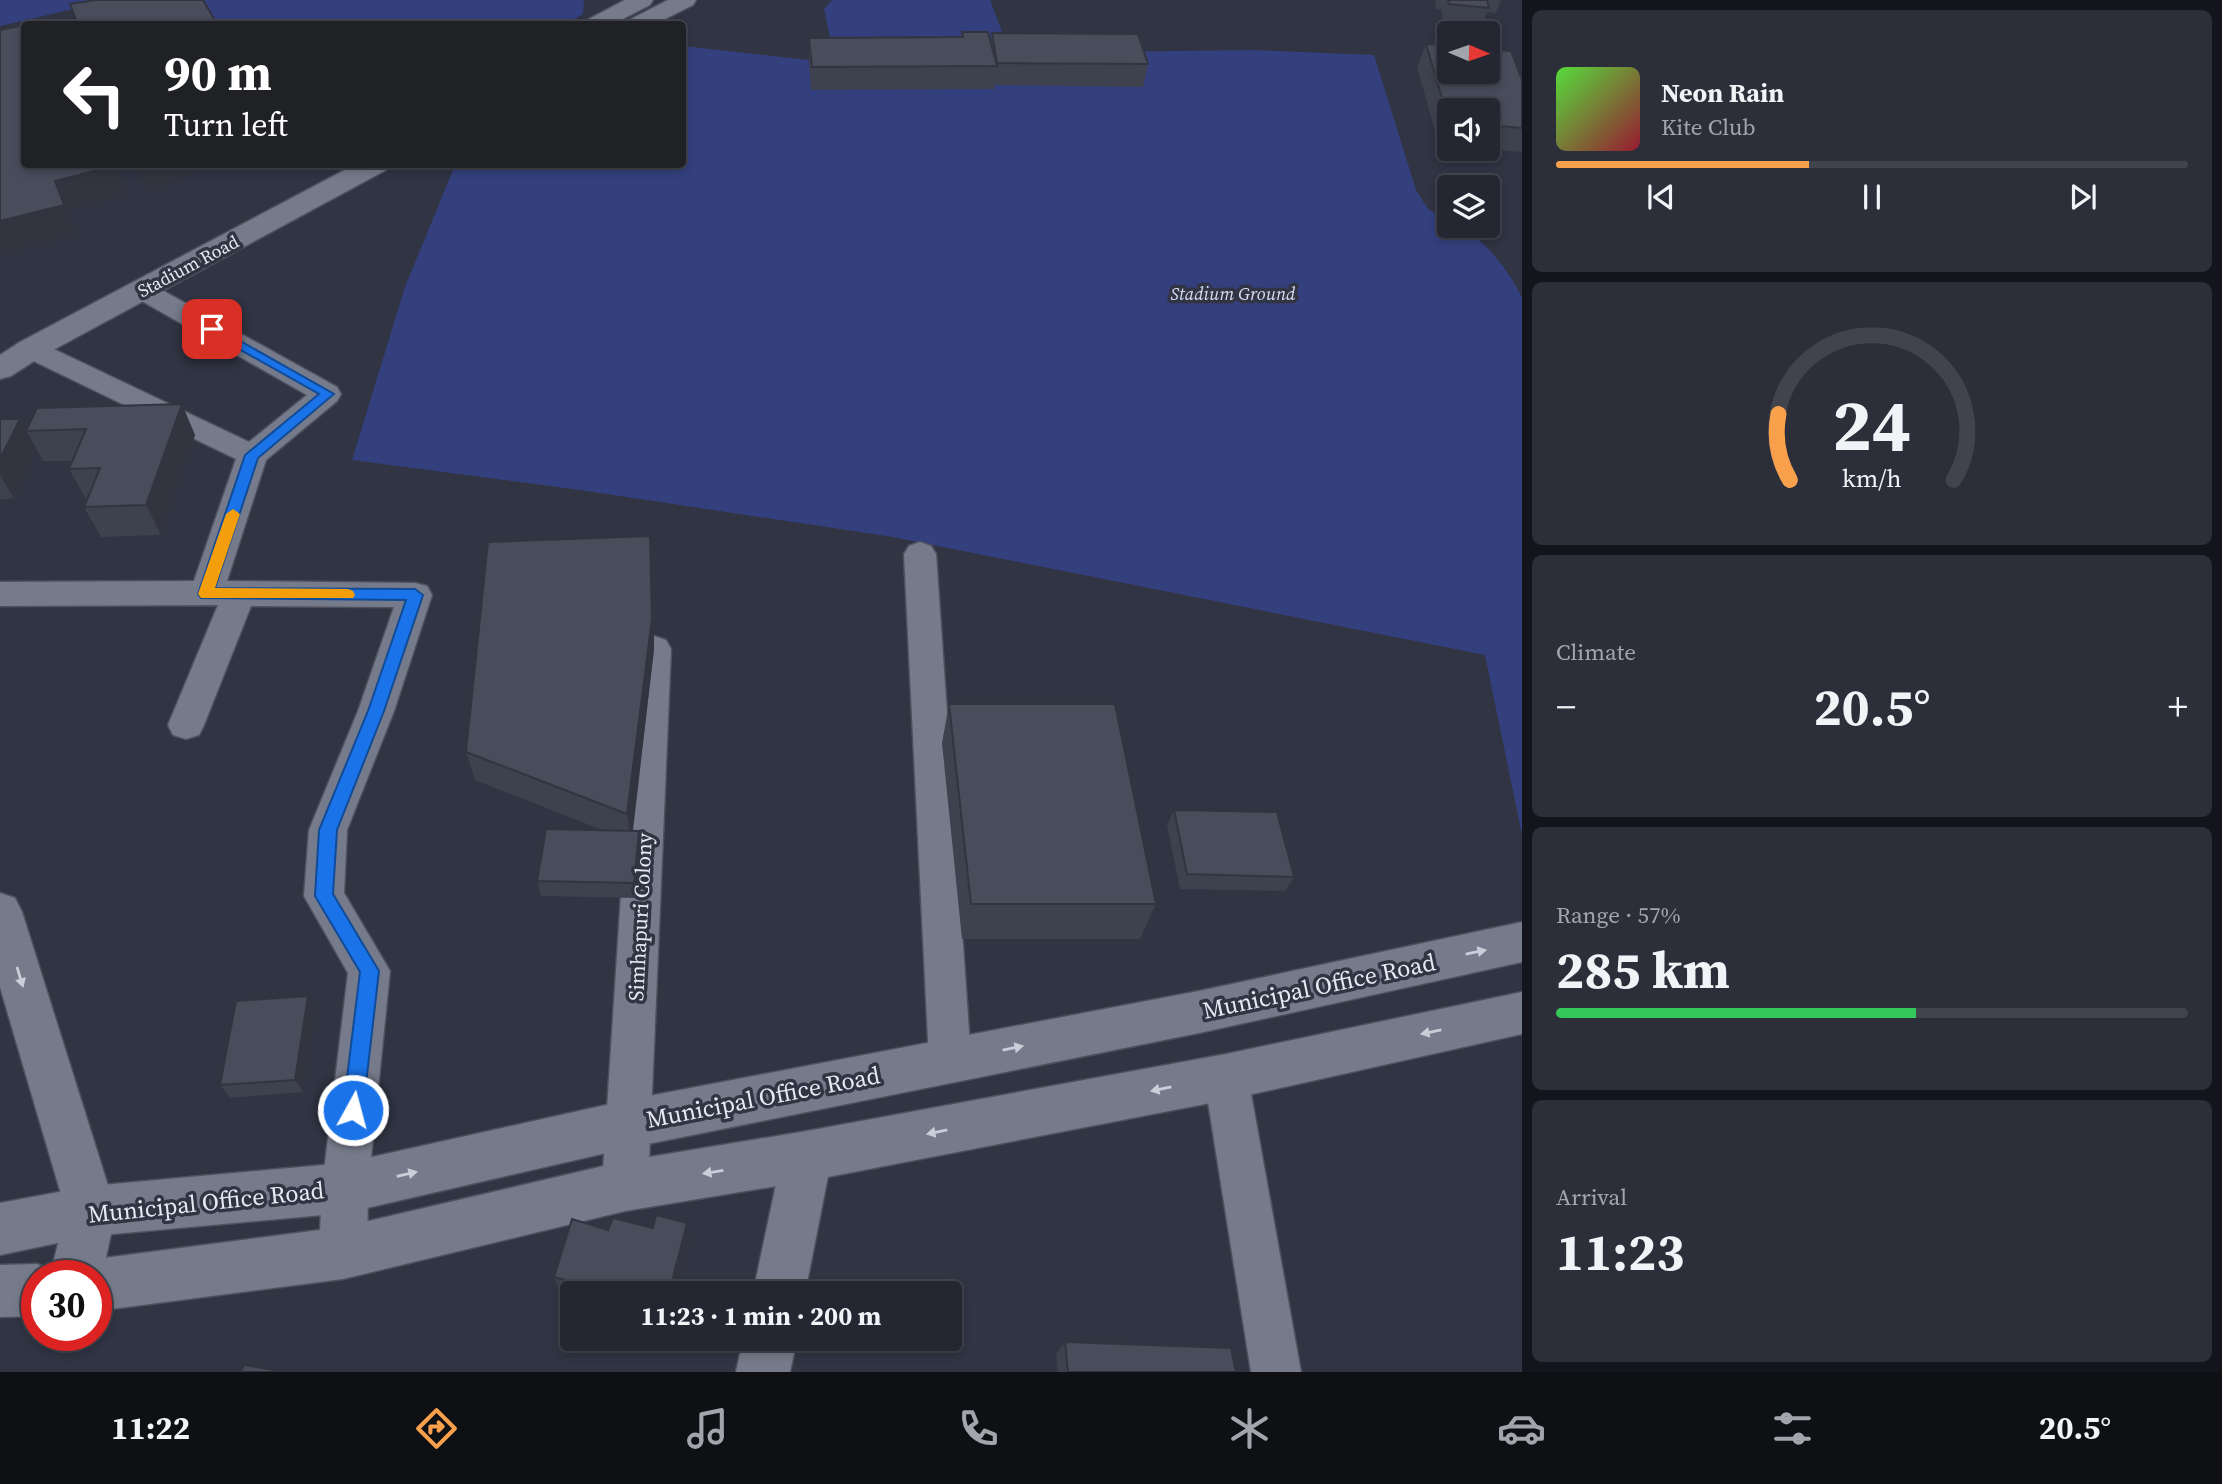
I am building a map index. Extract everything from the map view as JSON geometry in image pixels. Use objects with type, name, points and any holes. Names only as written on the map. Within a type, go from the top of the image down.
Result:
[{"type":"main road","points":[[603,21],[642,0]]},
{"type":"main road","points":[[645,21],[685,0]]},
{"type":"main road","name":"Stadium Road","points":[[0,349],[330,168]]},
{"type":"main road","name":"Stadium Road","points":[[0,369],[32,349],[370,168]]},
{"type":"main road","points":[[0,912],[91,1212],[80,1260]]},
{"type":"main road","name":"Municipal Office Road","points":[[0,1230],[91,1212],[345,1188],[628,1124],[1199,1012],[1522,942]]},
{"type":"main road","points":[[112,1283],[343,1253],[625,1186],[807,1156],[1226,1077],[1522,1013]]},
{"type":"main road","points":[[781,1281],[807,1156]]},
{"type":"main road","points":[[0,1291],[21,1290]]},
{"type":"main road","points":[[763,1372],[767,1351]]},
{"type":"street","points":[[142,290],[327,394],[252,455],[222,594],[186,725]]},
{"type":"street","points":[[32,349],[252,455]]},
{"type":"street","points":[[920,554],[950,1060]]},
{"type":"street","points":[[0,594],[72,592],[415,595],[376,711],[328,830],[324,896],[369,971],[345,1188],[343,1253]]},
{"type":"street","name":"Simhapuri Colony","points":[[625,1186],[654,649]]},
{"type":"street","points":[[1226,1077],[1276,1372]]},
{"type":"green space","points":[[0,0],[113,0],[21,21],[0,26]]},
{"type":"green space","points":[[152,0],[584,0],[583,14],[572,21],[184,21]]},
{"type":"green space","name":"Stadium Ground","points":[[832,0],[990,0],[1010,53],[1251,50],[1374,55],[1416,190],[1428,209],[1437,215],[1437,238],[1476,238],[1502,265],[1522,298],[1522,835],[1485,655],[893,537],[580,490],[352,460],[405,287],[454,168],[686,168],[686,46],[835,63],[824,9]]},
{"type":"building","points":[[96,0],[203,0],[215,21],[77,21],[70,4]]},
{"type":"building","points":[[1448,0],[1487,0],[1489,8],[1449,4]]},
{"type":"building","points":[[21,26],[21,168],[105,168],[55,181],[64,205],[0,221],[0,30]]},
{"type":"building","points":[[962,32],[988,32],[997,66],[812,67],[809,38],[963,37]]},
{"type":"building","points":[[992,33],[1138,34],[1148,64],[997,63]]},
{"type":"building","points":[[1426,44],[1437,45],[1437,81]]},
{"type":"building","points":[[1500,50],[1511,51],[1522,80],[1522,128],[1500,126],[1500,98],[1442,98],[1438,84],[1500,84]]},
{"type":"building","points":[[182,404],[146,505],[84,507],[100,468],[69,469],[86,429],[26,431],[37,408]]},
{"type":"building","points":[[0,419],[20,419],[0,459]]},
{"type":"building","points":[[650,536],[652,619],[627,814],[466,752],[488,542]]},
{"type":"building","points":[[949,704],[1115,704],[1156,904],[971,904]]},
{"type":"building","points":[[1174,810],[1277,812],[1294,877],[1187,874]]},
{"type":"building","points":[[546,829],[639,831],[634,883],[537,881]]},
{"type":"building","points":[[308,996],[295,1080],[220,1085],[236,1001]]},
{"type":"building","points":[[656,1215],[687,1223],[672,1281],[568,1281],[554,1277],[572,1219],[608,1230],[613,1218],[653,1228]]},
{"type":"building","points":[[1065,1342],[1231,1348],[1236,1372],[1068,1372]]},
{"type":"building","points":[[244,1365],[286,1372],[241,1372]]},
{"type":"slow traffic","points":[[233,514],[206,594],[348,595]]},
{"type":"route","points":[[212,329],[327,394],[252,455],[206,594],[415,595],[376,711],[328,830],[324,896],[369,971],[353,1110]]}]
